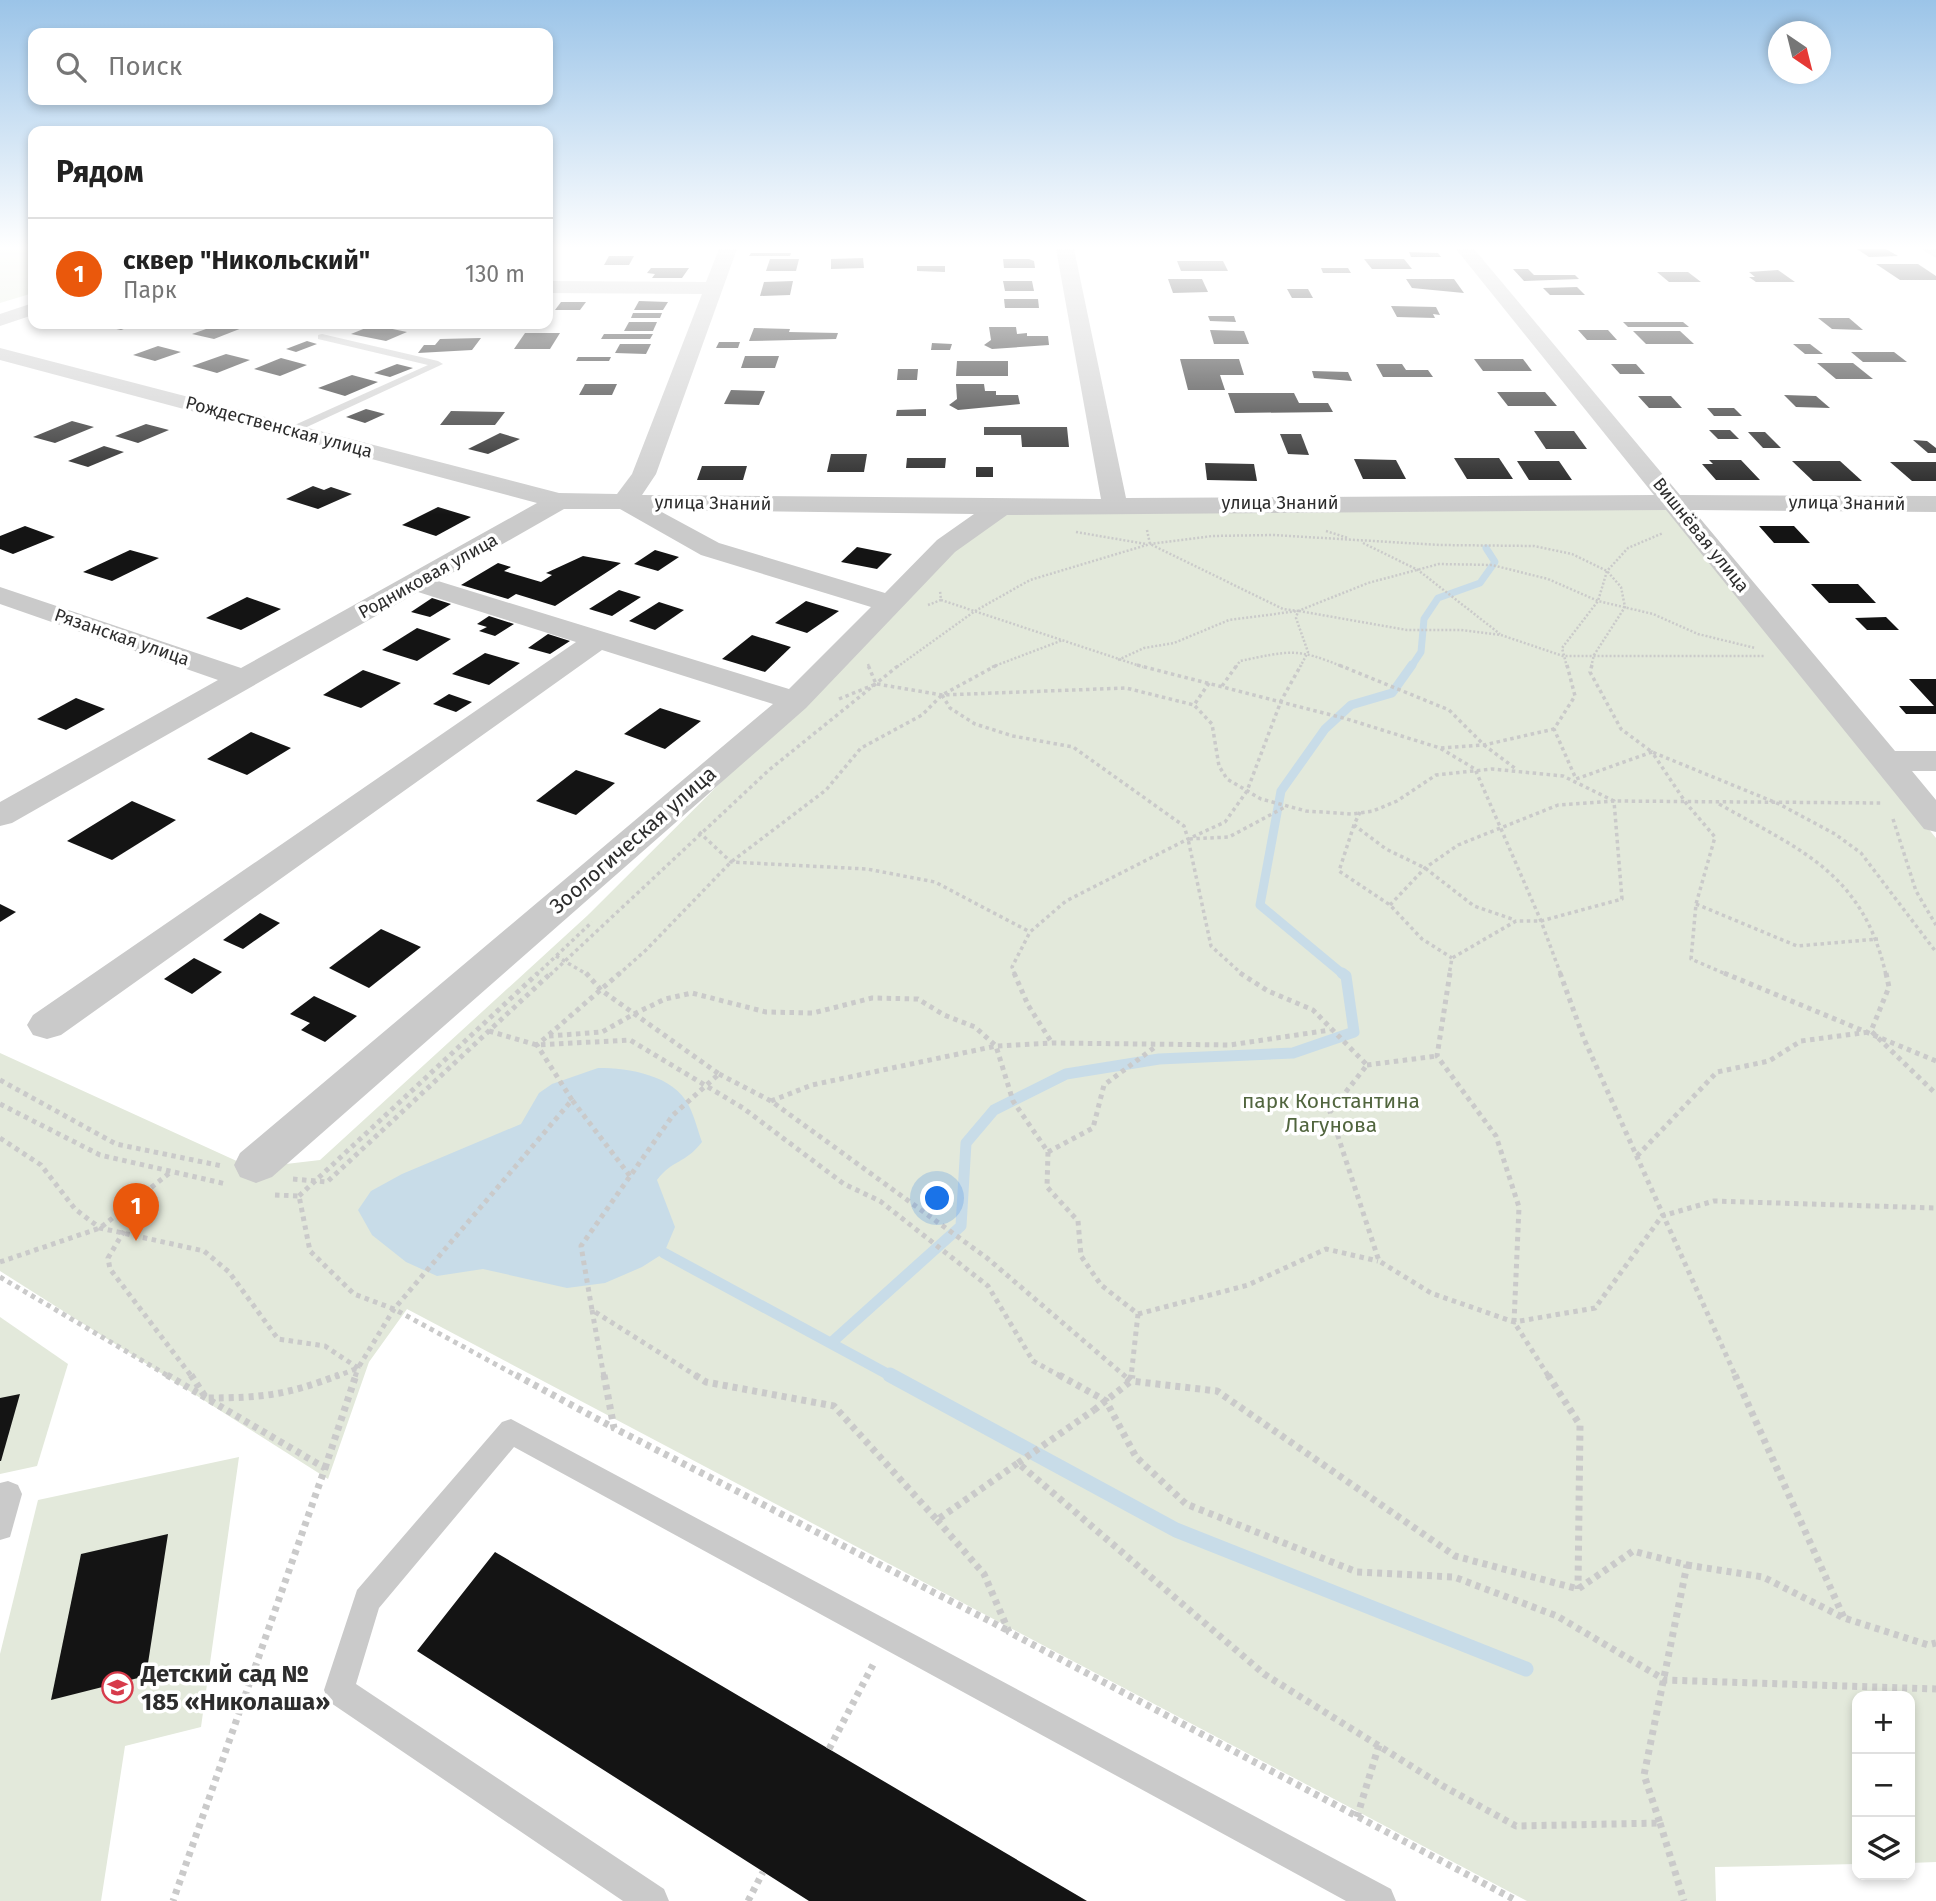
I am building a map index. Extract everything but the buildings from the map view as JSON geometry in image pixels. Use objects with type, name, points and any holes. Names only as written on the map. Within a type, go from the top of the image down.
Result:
[{"type":"street","points":[[625,501],[645,474],[695,338]]},
{"type":"street","points":[[1082,338],[1115,504]]},
{"type":"street","name":"Вишнёвая улица","points":[[1538,338],[1936,822]]},
{"type":"street","name":"Рождественская улица","points":[[0,354],[559,501]]},
{"type":"street","points":[[559,501],[625,501],[710,549],[903,606]]},
{"type":"street","name":"Родниковая улица","points":[[0,816],[559,501]]},
{"type":"street","name":"улица Знаний","points":[[625,501],[1001,507],[1115,504],[1674,502],[1936,504]]},
{"type":"street","name":"Зоологическая улица","points":[[253,1182],[903,606],[946,546],[1001,507]]},
{"type":"street","points":[[417,583],[795,701]]},
{"type":"street","name":"Рязанская улица","points":[[0,595],[244,679]]},
{"type":"street","points":[[47,1025],[598,640]]},
{"type":"street","points":[[1885,761],[1936,761]]},
{"type":"lane","points":[[292,430],[438,364],[325,338]]},
{"type":"lane","points":[[652,1901],[339,1690],[367,1600],[511,1431],[889,1636],[1347,1893],[1379,1901]]},
{"type":"lane","points":[[0,1496],[8,1494],[0,1527]]},
{"type":"path","points":[[1146,525],[1150,544]]},
{"type":"path","points":[[1316,527],[1388,551],[1419,569],[1501,635]]},
{"type":"path","points":[[1070,530],[1116,541],[1150,544],[1283,609],[1407,630],[1461,630],[1501,635],[1563,656],[1770,656]]},
{"type":"path","points":[[1440,748],[1484,745],[1554,729],[1575,696],[1562,648],[1598,601],[1607,570],[1628,548],[1667,531]]},
{"type":"path","points":[[1384,532],[1383,542],[1388,551]]},
{"type":"path","points":[[1936,952],[1861,853],[1835,834],[1779,804],[1652,752],[1621,729],[1590,672],[1594,655],[1625,607],[1621,587],[1607,570],[1572,554],[1534,546],[1224,536],[1150,544],[1030,580],[975,611],[915,652],[769,770],[489,1031],[537,1045],[630,1040],[743,1108],[844,1184],[880,1200],[988,1286],[1033,1361],[1106,1401],[1136,1457],[1186,1504],[1357,1572],[1454,1577],[1557,1616],[1665,1680],[1936,1689]]},
{"type":"path","points":[[1118,660],[1144,648],[1174,643],[1229,620],[1298,611],[1368,583],[1439,564],[1492,565],[1548,579],[1598,601],[1653,614],[1698,634],[1766,651]]},
{"type":"path","points":[[939,580],[941,600]]},
{"type":"path","points":[[903,606],[941,600],[1118,660],[1282,701],[1440,748],[1475,769],[1502,825],[1541,921],[1584,1039],[1844,1618]]},
{"type":"path","points":[[1052,1043],[1028,1005],[1012,968],[1030,932],[1066,901],[1225,822],[1247,791],[1282,701],[1308,652],[1296,618],[1298,611]]},
{"type":"path","points":[[537,1045],[646,950],[731,862],[826,790],[860,748],[922,715],[942,695],[988,668],[1064,640]]},
{"type":"path","points":[[1222,686],[1240,661],[1285,652],[1308,652],[1449,710],[1484,745],[1516,769]]},
{"type":"path","points":[[867,662],[876,684]]},
{"type":"path","points":[[1194,705],[1209,683]]},
{"type":"path","points":[[838,700],[876,684],[942,695],[1126,688],[1194,705],[1212,723],[1217,767],[1229,780],[1285,807],[1331,815],[1389,806],[1414,787],[1441,773],[1475,769],[1516,769],[1576,779],[1614,801]]},
{"type":"path","points":[[942,695],[950,708],[975,724],[1013,736],[1073,747],[1184,826],[1210,946],[1231,967],[1268,991],[1313,1010],[1367,1065]]},
{"type":"path","points":[[1554,729],[1576,779]]},
{"type":"path","points":[[1576,779],[1652,752]]},
{"type":"path","points":[[1652,752],[1686,803],[1715,837],[1696,904],[1691,959],[1871,1031],[1936,1061]]},
{"type":"path","points":[[1354,825],[1386,849],[1426,867],[1474,906],[1516,921],[1541,921],[1622,898],[1614,801]]},
{"type":"path","points":[[1390,905],[1426,867],[1458,845],[1502,825],[1558,805],[1614,801],[1718,804],[1882,803]]},
{"type":"path","points":[[1718,804],[1817,860],[1855,897],[1878,939],[1889,987],[1871,1031]]},
{"type":"path","points":[[1188,839],[1217,842],[1238,836],[1285,807]]},
{"type":"path","points":[[1360,812],[1339,871],[1390,905],[1422,939],[1451,958]]},
{"type":"path","points":[[692,827],[731,862],[867,869],[935,882],[1030,932]]},
{"type":"path","points":[[1696,904],[1797,946],[1878,939]]},
{"type":"path","points":[[299,1196],[594,919]]},
{"type":"path","points":[[1451,958],[1516,921]]},
{"type":"path","points":[[556,956],[588,974],[601,990],[719,1074],[771,1101],[987,1258],[1131,1381],[1217,1391],[1455,1556],[1578,1589],[1633,1551],[1688,1565],[1763,1577],[1844,1618],[1928,1645],[1936,1643]]},
{"type":"path","points":[[1451,958],[1437,1056],[1496,1136],[1519,1207],[1514,1322],[1580,1425],[1578,1589]]},
{"type":"path","points":[[548,1036],[602,1032],[664,999],[692,993],[766,1012],[813,1013],[872,998],[919,999],[944,1016],[975,1027],[996,1046],[1013,1101],[1048,1152],[1047,1187],[1078,1221],[1081,1256],[1101,1285],[1138,1314]]},
{"type":"path","points":[[771,1101],[812,1085],[996,1046],[1052,1043],[1230,1045],[1331,1030]]},
{"type":"path","points":[[1637,1156],[1717,1072],[1769,1061],[1801,1041],[1871,1031]]},
{"type":"path","points":[[1871,1031],[1936,1094]]},
{"type":"path","points":[[537,1045],[572,1100],[630,1176]]},
{"type":"path","points":[[1048,1152],[1093,1128],[1104,1085],[1156,1046]]},
{"type":"path","points":[[1379,1261],[1330,1112],[1367,1065],[1437,1056]]},
{"type":"path","points":[[614,1428],[581,1245],[673,1115],[719,1074]]},
{"type":"path","points":[[173,1901],[358,1368],[394,1309],[572,1100]]},
{"type":"path","points":[[0,1104],[100,1155],[172,1171],[253,1182],[299,1196]]},
{"type":"path","points":[[0,1138],[41,1165],[75,1209],[100,1228],[124,1231],[204,1251],[229,1272],[278,1339],[325,1346],[358,1368]]},
{"type":"path","points":[[0,1262],[100,1228],[172,1171]]},
{"type":"path","points":[[299,1196],[310,1251],[354,1294],[394,1309],[614,1428],[1009,1632],[1517,1901]]},
{"type":"path","points":[[1138,1314],[1248,1285],[1326,1249],[1379,1261],[1431,1293],[1514,1322],[1595,1308],[1662,1216],[1714,1201],[1936,1208]]},
{"type":"path","points":[[124,1231],[108,1258],[110,1269],[177,1353],[206,1398]]},
{"type":"path","points":[[0,1277],[325,1468]]},
{"type":"path","points":[[592,1310],[706,1382],[834,1406],[984,1574],[1009,1632]]},
{"type":"path","points":[[937,1520],[1131,1381],[1138,1314]]},
{"type":"path","points":[[206,1398],[263,1398],[302,1389],[358,1368]]},
{"type":"path","points":[[1018,1464],[1264,1674],[1443,1786],[1516,1826],[1660,1823]]},
{"type":"path","points":[[1684,1901],[1644,1774],[1688,1565]]},
{"type":"path","points":[[829,1749],[889,1636]]},
{"type":"path","points":[[1357,1816],[1379,1745]]},
{"type":"path","points":[[748,1901],[764,1872]]},
{"type":"green space","name":"парк Константина Лагунова","points":[[1669,509],[1936,838],[1936,1862],[1915,1863],[1915,1691],[1852,1691],[1852,1864],[1715,1867],[1716,1901],[1527,1901],[407,1309],[369,1362],[328,1479],[0,1271],[0,1053],[252,1168],[320,1160],[588,915],[967,537],[1006,510]]},
{"type":"green space","points":[[0,1317],[68,1364],[37,1466],[0,1474]]},
{"type":"green space","points":[[239,1457],[201,1727],[125,1746],[101,1901],[0,1901],[0,1654],[38,1500]]},
{"type":"water","points":[[598,1068],[636,1072],[662,1080],[682,1095],[695,1120],[702,1142],[657,1180],[675,1227],[664,1253],[642,1267],[605,1283],[567,1288],[483,1269],[437,1276],[406,1262],[372,1235],[358,1210],[371,1191],[402,1174],[521,1124],[539,1093],[552,1084]]},
{"type":"waterway","points":[[1411,667],[1421,652],[1424,619],[1438,598],[1480,583],[1495,562],[1486,548]]},
{"type":"waterway","points":[[1344,975],[1260,905],[1281,791],[1325,729],[1351,705],[1392,693],[1412,665]]},
{"type":"waterway","points":[[832,1342],[961,1226],[966,1143],[994,1110],[1066,1074],[1159,1059],[1293,1053],[1354,1032],[1346,976],[1342,973]]},
{"type":"waterway","points":[[664,1253],[893,1377]]},
{"type":"waterway","points":[[890,1375],[1176,1530],[1526,1669]]},
{"type":"place","name":"сквер \"Никольский\"","points":[[136,1241]]},
{"type":"place","name":"Детский сад № 185 «Николаша»","points":[[118,1688]]}]
